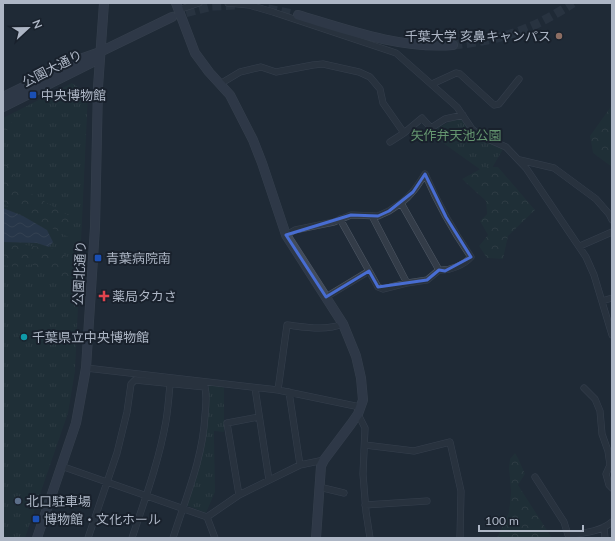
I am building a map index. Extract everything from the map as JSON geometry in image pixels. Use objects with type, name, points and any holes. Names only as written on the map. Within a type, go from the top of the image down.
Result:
[{"type":"street","name":"公園北通り","points":[[37,538],[76,423],[86,368],[95,227],[100,52],[104,3]]},
{"type":"street","points":[[100,52],[175,10],[199,3]]},
{"type":"street","points":[[228,3],[250,5],[391,51],[402,58],[457,107],[472,129],[481,136],[506,147],[520,160],[580,246],[594,275],[612,335]]},
{"type":"street","points":[[175,10],[195,53],[209,72],[230,95],[253,140],[286,235],[343,324],[356,356],[361,378],[363,400],[359,410],[321,466],[316,538]]},
{"type":"street","points":[[298,15],[394,41],[425,45],[453,45]]},
{"type":"street","name":"公園大通り","points":[[3,97],[80,59],[100,52]]},
{"type":"street","name":"公園大通り","points":[[3,107],[92,62],[100,52]]},
{"type":"street","points":[[220,84],[240,72],[261,67],[276,72],[323,64],[359,72],[370,77],[380,89],[383,103],[404,133]]},
{"type":"street","points":[[432,84],[456,73],[460,74],[494,105],[499,104],[519,79]]},
{"type":"street","points":[[390,142],[422,118],[431,128],[445,119],[463,115]]},
{"type":"street","points":[[520,160],[554,168],[596,199],[609,214],[612,220]]},
{"type":"street","points":[[286,235],[295,230],[316,227],[350,215],[378,216],[401,203],[413,192],[425,174],[449,223],[471,257],[468,261],[445,271],[439,270],[427,280],[383,289],[378,287],[340,219]]},
{"type":"street","points":[[401,203],[439,270]]},
{"type":"street","points":[[372,216],[407,283]]},
{"type":"street","points":[[580,246],[612,232]]},
{"type":"street","points":[[326,297],[369,271]]},
{"type":"street","points":[[602,301],[612,298]]},
{"type":"street","points":[[278,390],[287,325],[314,328],[336,327],[343,324]]},
{"type":"street","points":[[86,368],[220,382],[278,390],[359,410]]},
{"type":"street","points":[[88,538],[123,433],[131,384],[136,380],[205,387],[207,393],[205,426],[200,454],[184,508],[173,538]]},
{"type":"street","points":[[132,538],[147,496],[162,441],[170,384]]},
{"type":"street","points":[[255,388],[269,480]]},
{"type":"street","points":[[584,388],[595,399],[600,411],[602,434],[611,465],[606,474],[612,488]]},
{"type":"street","points":[[289,392],[300,465]]},
{"type":"street","points":[[359,410],[365,428],[363,474],[365,505],[370,538]]},
{"type":"street","points":[[239,495],[227,423],[259,418]]},
{"type":"street","points":[[365,445],[414,451],[450,442],[461,491],[460,538]]},
{"type":"street","points":[[207,517],[239,495],[269,480],[300,465],[324,460]]},
{"type":"street","points":[[61,466],[207,517],[215,538]]},
{"type":"street","points":[[535,477],[564,522],[568,536],[592,531],[604,527],[612,522]]},
{"type":"street","points":[[319,486],[344,493]]},
{"type":"street","points":[[365,505],[427,501]]},
{"type":"street","points":[[604,527],[605,538]]},
{"type":"highlighted area","points":[[425,174],[446,217],[471,257],[445,271],[439,270],[427,280],[378,287],[369,271],[326,297],[286,235],[351,215],[378,216],[389,211],[413,192]]},
{"type":"green space","points":[[72,83],[88,94],[75,371],[68,413],[25,538],[3,538],[3,118]]},
{"type":"green space","points":[[612,105],[612,167],[593,153],[590,136]]},
{"type":"green space","points":[[8,118],[12,123],[3,137],[3,121]]},
{"type":"green space","name":"矢作弁天池公園","points":[[463,118],[473,131],[503,149],[488,175],[429,133],[451,121]]},
{"type":"green space","points":[[3,147],[4,160],[23,189],[71,217],[70,238],[23,212],[3,204]]},
{"type":"green space","points":[[484,167],[498,167],[535,210],[508,236],[503,259],[487,258],[479,246],[488,235],[480,221],[487,214],[486,201],[462,179]]},
{"type":"green space","points":[[3,242],[62,250],[73,270],[68,283],[31,264],[16,267],[3,265]]},
{"type":"green space","points":[[209,384],[224,385],[224,432],[214,431],[215,492],[206,513],[186,505],[206,426]]},
{"type":"green space","points":[[515,453],[525,474],[518,485],[552,538],[497,538],[509,512],[511,492],[509,468],[510,459]]},
{"type":"water","points":[[3,208],[23,216],[47,230],[53,242],[49,247],[37,243],[3,242]]},
{"type":"tunnel","points":[[453,45],[502,37],[530,27],[573,3]]},
{"type":"tunnel","points":[[173,16],[212,6],[237,5]]},
{"type":"tunnel","points":[[268,9],[298,15]]},
{"type":"place","name":"千葉大学 亥鼻キャンパス","points":[[559,36]]},
{"type":"place","name":"中央博物館","points":[[33,95]]},
{"type":"place","name":"青葉病院南","points":[[98,258]]},
{"type":"place","name":"薬局タカさ","points":[[104,296]]},
{"type":"place","name":"千葉県立中央博物館","points":[[24,337]]},
{"type":"place","name":"北口駐車場","points":[[18,501]]},
{"type":"place","name":"博物館・文化ホール","points":[[36,519]]}]
